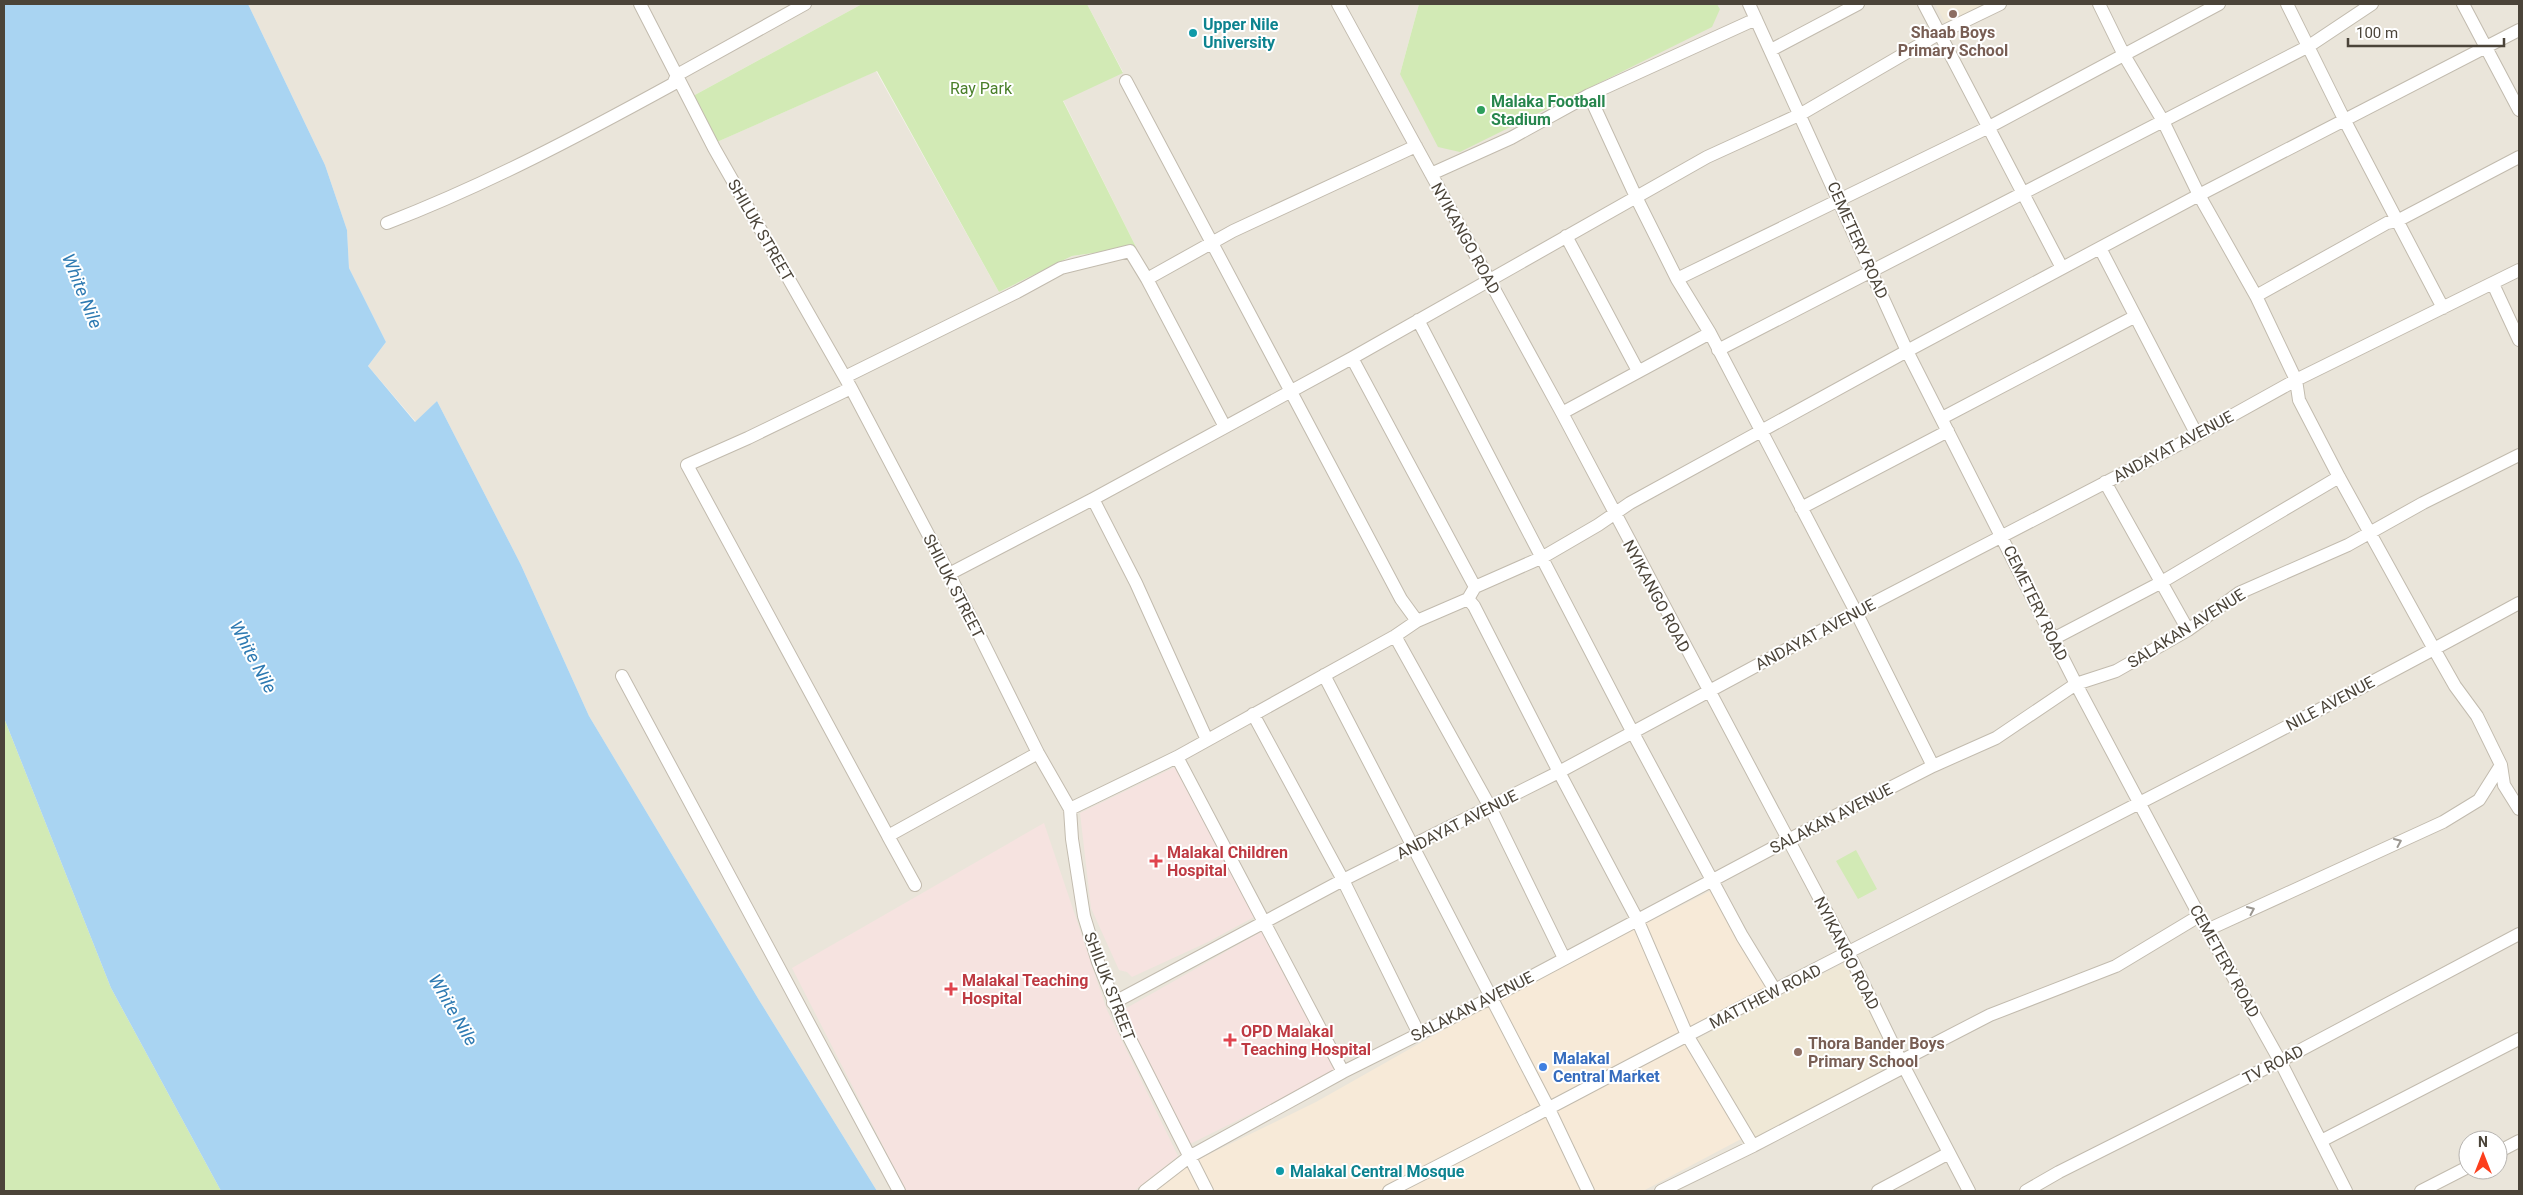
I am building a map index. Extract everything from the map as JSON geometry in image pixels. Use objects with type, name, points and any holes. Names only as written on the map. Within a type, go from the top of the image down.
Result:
[{"type":"street","name":"SHILUK STREET","points":[[640,4],[714,148],[848,382],[949,574],[1038,753],[1070,809],[1072,839],[1084,916],[1113,1003],[1207,1191]]},
{"type":"street","points":[[387,223],[451,199],[576,137],[673,84],[677,75],[805,4]]},
{"type":"street","name":"NYIKANGO ROAD","points":[[1338,4],[1562,413],[1613,513],[1849,954],[1902,1064],[1969,1191]]},
{"type":"street","name":"CEMETERY ROAD","points":[[1749,4],[1907,350],[2076,684],[2206,930],[2280,1061],[2346,1191]]},
{"type":"street","points":[[1771,50],[1858,4]]},
{"type":"street","points":[[1924,4],[2062,268]]},
{"type":"street","points":[[949,574],[1290,393],[1488,279],[1707,157],[1800,114],[1940,33],[2000,4]]},
{"type":"street","points":[[2099,4],[2124,55],[2163,121],[2199,195],[2256,296],[2296,380],[2299,400],[2339,477],[2455,686],[2477,716],[2501,765],[2504,785],[2511,800],[2519,810]]},
{"type":"street","points":[[1678,279],[1989,127],[2219,4]]},
{"type":"street","points":[[2287,4],[2345,121],[2443,308]]},
{"type":"street","points":[[1718,350],[2309,46],[2372,4]]},
{"type":"street","points":[[2463,4],[2519,110]]},
{"type":"street","points":[[1430,174],[1511,138],[1589,95],[1756,19]]},
{"type":"street","points":[[1070,809],[1177,757],[1395,636],[1417,620],[1468,599],[1475,587],[1543,557],[1598,525],[1613,513],[1907,350],[2199,195],[2519,30]]},
{"type":"street","points":[[1126,81],[1401,599],[1417,620]]},
{"type":"street","points":[[1589,95],[1636,197],[1678,279],[1710,333],[1760,432],[1856,612],[1933,766]]},
{"type":"street","points":[[1147,279],[1212,242],[1416,146]]},
{"type":"street","points":[[2256,296],[2358,238],[2397,221],[2519,157]]},
{"type":"street","points":[[1566,236],[1638,371]]},
{"type":"street","points":[[2100,248],[2134,317],[2197,434]]},
{"type":"street","points":[[915,885],[687,465],[748,438],[1061,268],[1130,252],[1147,279],[1225,427]]},
{"type":"street","name":"ANDAYAT AVENUE","points":[[1113,1003],[1342,880],[1559,772],[1856,612],[2197,434],[2296,380],[2519,270]]},
{"type":"street","points":[[2493,284],[2519,340]]},
{"type":"street","points":[[1942,418],[2134,317]]},
{"type":"street","points":[[1418,320],[1543,557],[1632,733],[1775,990]]},
{"type":"street","points":[[1562,413],[1710,333]]},
{"type":"street","points":[[1352,358],[1475,587]]},
{"type":"street","points":[[1800,508],[1948,431]]},
{"type":"street","name":"SALAKAN AVENUE","points":[[1145,1191],[1189,1157],[1343,1072],[1491,998],[1788,840],[1933,766],[1996,738],[2076,684],[2116,671],[2188,630],[2239,593],[2348,545],[2369,532],[2519,455]]},
{"type":"street","points":[[2053,639],[2160,582],[2339,477]]},
{"type":"street","points":[[2105,482],[2188,630]]},
{"type":"street","points":[[1093,499],[1136,583],[1207,740]]},
{"type":"street","points":[[1468,599],[1474,606],[1513,679],[1559,772],[1637,919],[1687,1035],[1753,1146]]},
{"type":"street","name":"NILE AVENUE","points":[[2140,802],[2519,603]]},
{"type":"street","points":[[1395,636],[1490,807],[1564,958]]},
{"type":"street","points":[[1324,675],[1550,1109],[1588,1191]]},
{"type":"street","points":[[622,676],[899,1191]]},
{"type":"street","points":[[1254,714],[1342,880],[1419,1034]]},
{"type":"street","points":[[888,836],[1038,753]]},
{"type":"street","points":[[1177,757],[1343,1072]]},
{"type":"street","points":[[2206,930],[2443,822],[2479,800],[2501,765]]},
{"type":"street","name":"MATTHEW ROAD","points":[[1390,1191],[1550,1109],[1687,1035],[1849,954],[2140,802]]},
{"type":"street","points":[[1661,1191],[1753,1146],[1990,1015],[2116,966],[2200,916]]},
{"type":"street","name":"TV ROAD","points":[[2026,1191],[2059,1172],[2280,1061],[2519,934]]},
{"type":"street","points":[[2321,1141],[2519,1039]]},
{"type":"street","points":[[1878,1191],[1949,1153]]},
{"type":"street","points":[[2421,1191],[2458,1172]]},
{"type":"shaded area","points":[[248,4],[862,4],[693,96],[717,142],[876,71],[999,292],[1072,256],[1136,247],[1063,100],[1123,72],[1087,4],[1419,4],[1400,74],[1720,9],[1717,4],[2519,4],[2519,1191],[877,1191],[759,1000],[589,716],[521,565],[437,401],[416,422],[368,366],[386,342],[349,268],[347,230],[325,165]]},
{"type":"shaded area","name":"Shaab Boys Primary School","points":[[1935,4],[1986,4],[1946,24]]},
{"type":"shaded area","name":"Malakal Children Hospital","points":[[1177,766],[1256,916],[1208,942],[1132,977],[1127,972],[1119,970],[1091,908],[1080,813]]},
{"type":"shaded area","name":"Malakal Teaching Hospital","points":[[1044,823],[1107,1010],[1178,1156],[1134,1191],[906,1191],[792,968]]},
{"type":"shaded area","name":"Malakal Central Market","points":[[1712,890],[1769,986],[1690,1031],[1743,1138],[1643,1191],[1150,1191],[1197,1156],[1199,1159],[1316,1102],[1512,991]]},
{"type":"shaded area","name":"OPD Malakal Teaching Hospital","points":[[1264,930],[1339,1070],[1190,1144],[1123,1010]]},
{"type":"shaded area","name":"Thora Bander Boys Primary School","points":[[1846,962],[1898,1064],[1755,1139],[1697,1039]]},
{"type":"green space","name":"Ray Park","points":[[862,4],[1087,4],[1123,73],[1063,101],[1136,247],[1072,256],[999,292],[877,71],[717,142],[693,96]]},
{"type":"green space","name":"Malaka Football Stadium","points":[[1419,4],[1717,4],[1720,9],[1712,27],[1460,152],[1438,147],[1400,74]]},
{"type":"green space","points":[[4,718],[111,988],[221,1191],[4,1191]]},
{"type":"green space","points":[[1856,850],[1877,889],[1858,899],[1836,861]]},
{"type":"water","name":"White Nile","points":[[4,4],[248,4],[325,165],[347,230],[349,268],[386,342],[368,366],[415,422],[437,401],[521,565],[589,716],[759,1000],[877,1191],[221,1191],[111,988],[4,718]]},
{"type":"place","name":"Shaab Boys Primary School","points":[[1953,14]]},
{"type":"place","name":"Upper Nile University","points":[[1193,33]]},
{"type":"place","name":"Malaka Football Stadium","points":[[1481,110]]},
{"type":"place","name":"Malakal Children Hospital","points":[[1156,861]]},
{"type":"place","name":"Malakal Teaching Hospital","points":[[951,989]]},
{"type":"place","name":"OPD Malakal Teaching Hospital","points":[[1230,1040]]},
{"type":"place","name":"Thora Bander Boys Primary School","points":[[1798,1052]]},
{"type":"place","name":"Malakal Central Market","points":[[1543,1067]]},
{"type":"place","name":"Malakal Central Mosque","points":[[1280,1171]]}]
